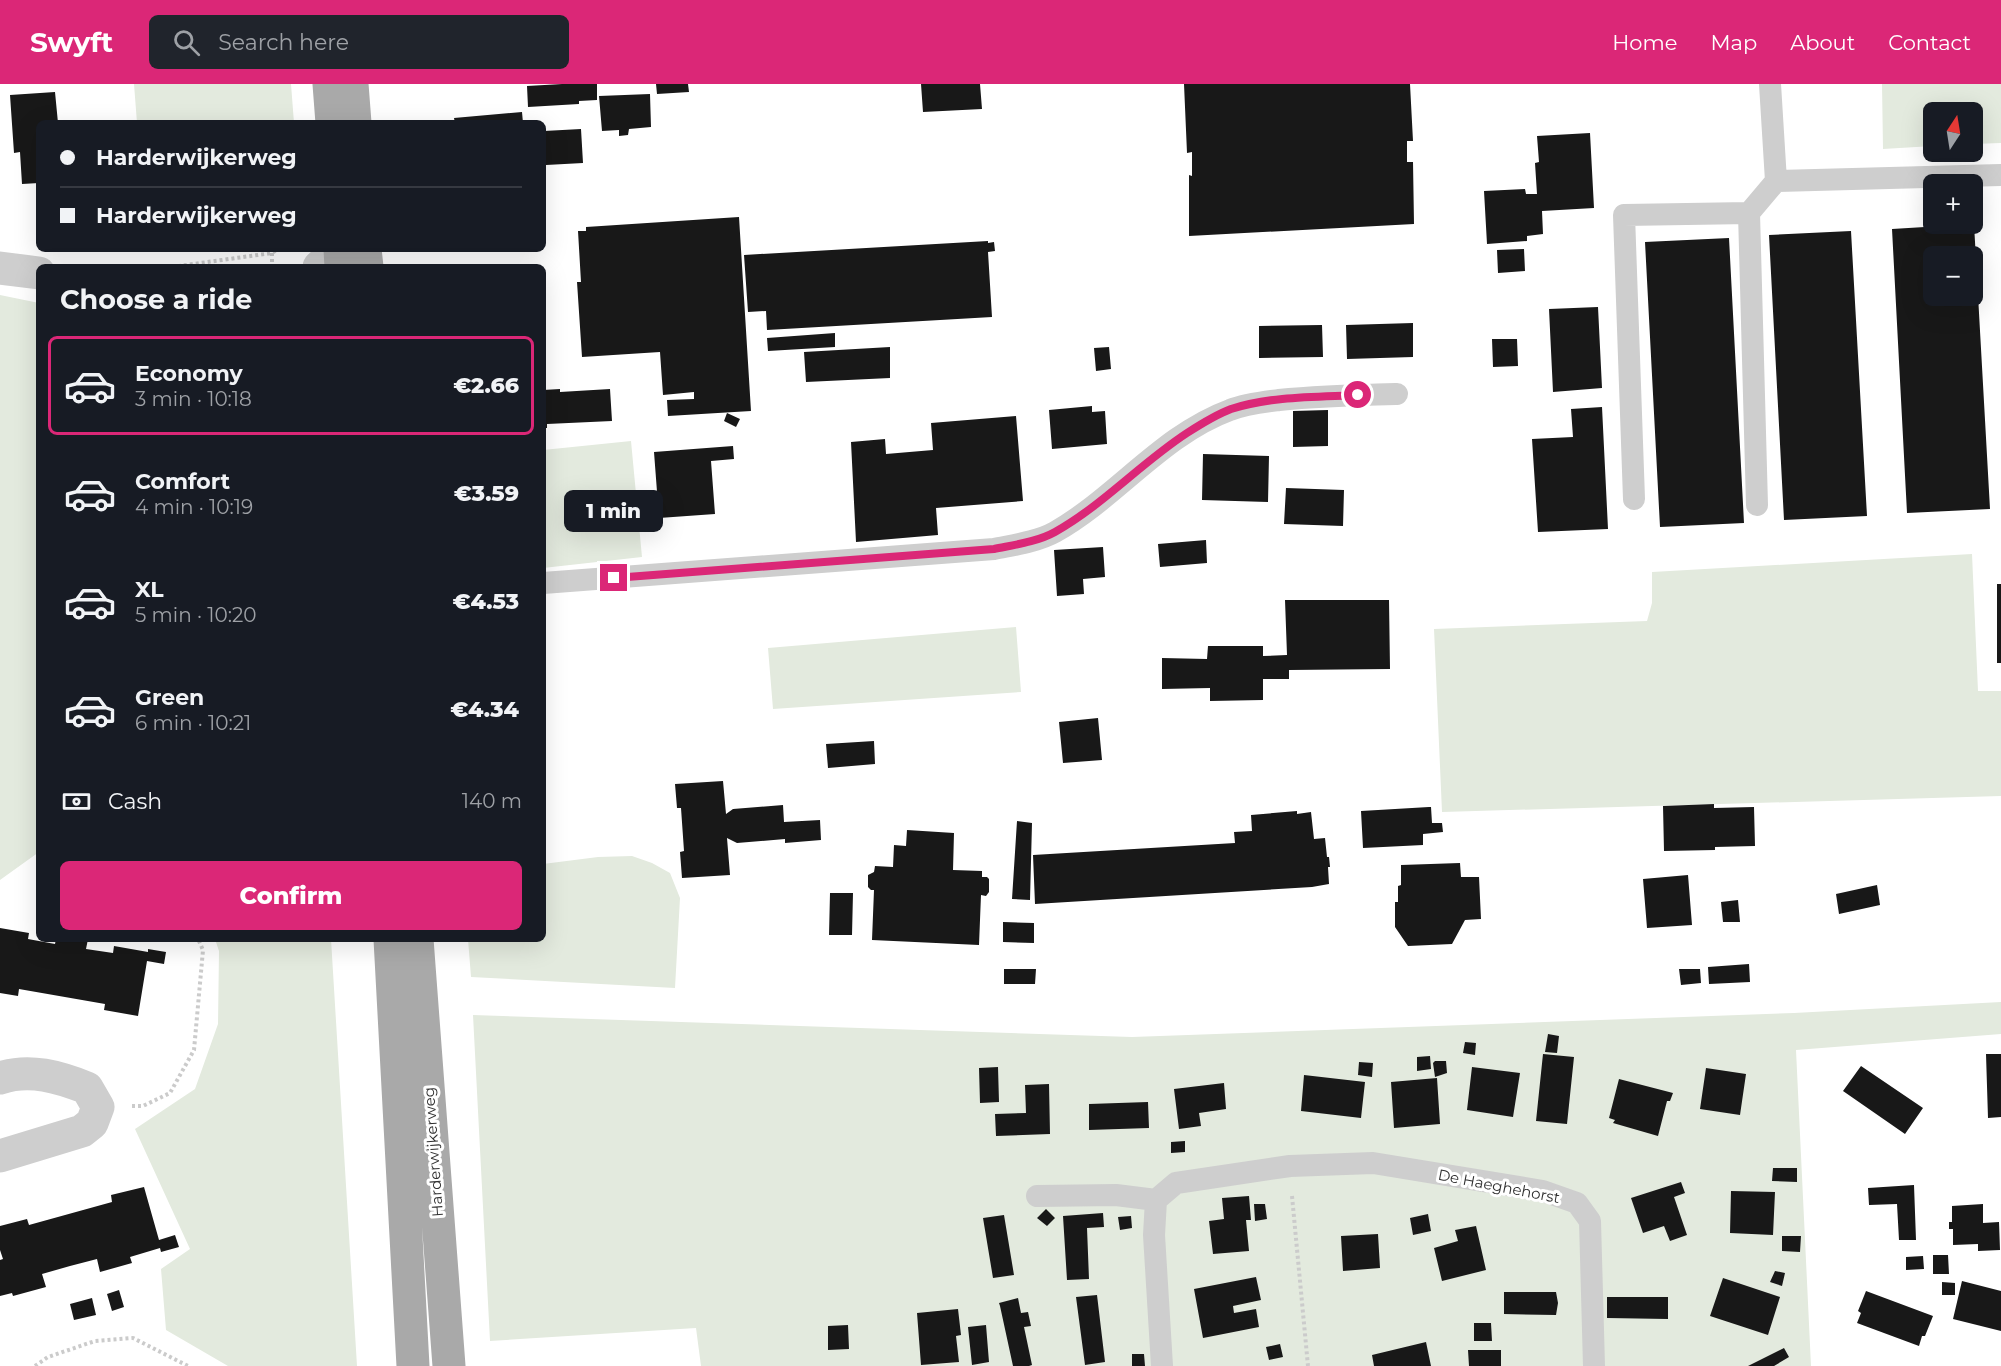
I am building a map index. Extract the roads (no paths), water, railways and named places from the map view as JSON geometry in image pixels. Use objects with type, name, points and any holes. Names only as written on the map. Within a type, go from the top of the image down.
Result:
[{"type":"main road","points":[[329,84],[332,120]]},
{"type":"main road","points":[[352,84],[355,120]]},
{"type":"main road","name":"Harderwijkerweg","points":[[390,942],[413,1366]]},
{"type":"main road","name":"Harderwijkerweg","points":[[417,942],[449,1366]]},
{"type":"street","points":[[322,264],[336,252]]},
{"type":"street","points":[[0,268],[36,273]]},
{"type":"street","points":[[0,1078],[16,1073],[48,1075],[65,1079],[87,1088],[98,1107],[92,1123],[82,1131],[0,1156]]},
{"type":"lane","points":[[1756,505],[1749,213],[1776,181],[1770,84]]},
{"type":"lane","points":[[1776,181],[2001,175]]},
{"type":"lane","points":[[1634,499],[1624,215],[1749,213]]},
{"type":"lane","points":[[546,583],[994,549],[1054,533],[1087,510],[1161,450],[1206,421],[1231,409],[1299,398],[1397,393]]},
{"type":"lane","name":"De Haeghehorst","points":[[1156,1200],[1176,1183],[1290,1166],[1373,1164],[1543,1191],[1577,1203],[1590,1221],[1594,1366]]},
{"type":"lane","points":[[1036,1196],[1116,1195],[1156,1200],[1154,1235],[1162,1366]]}]
